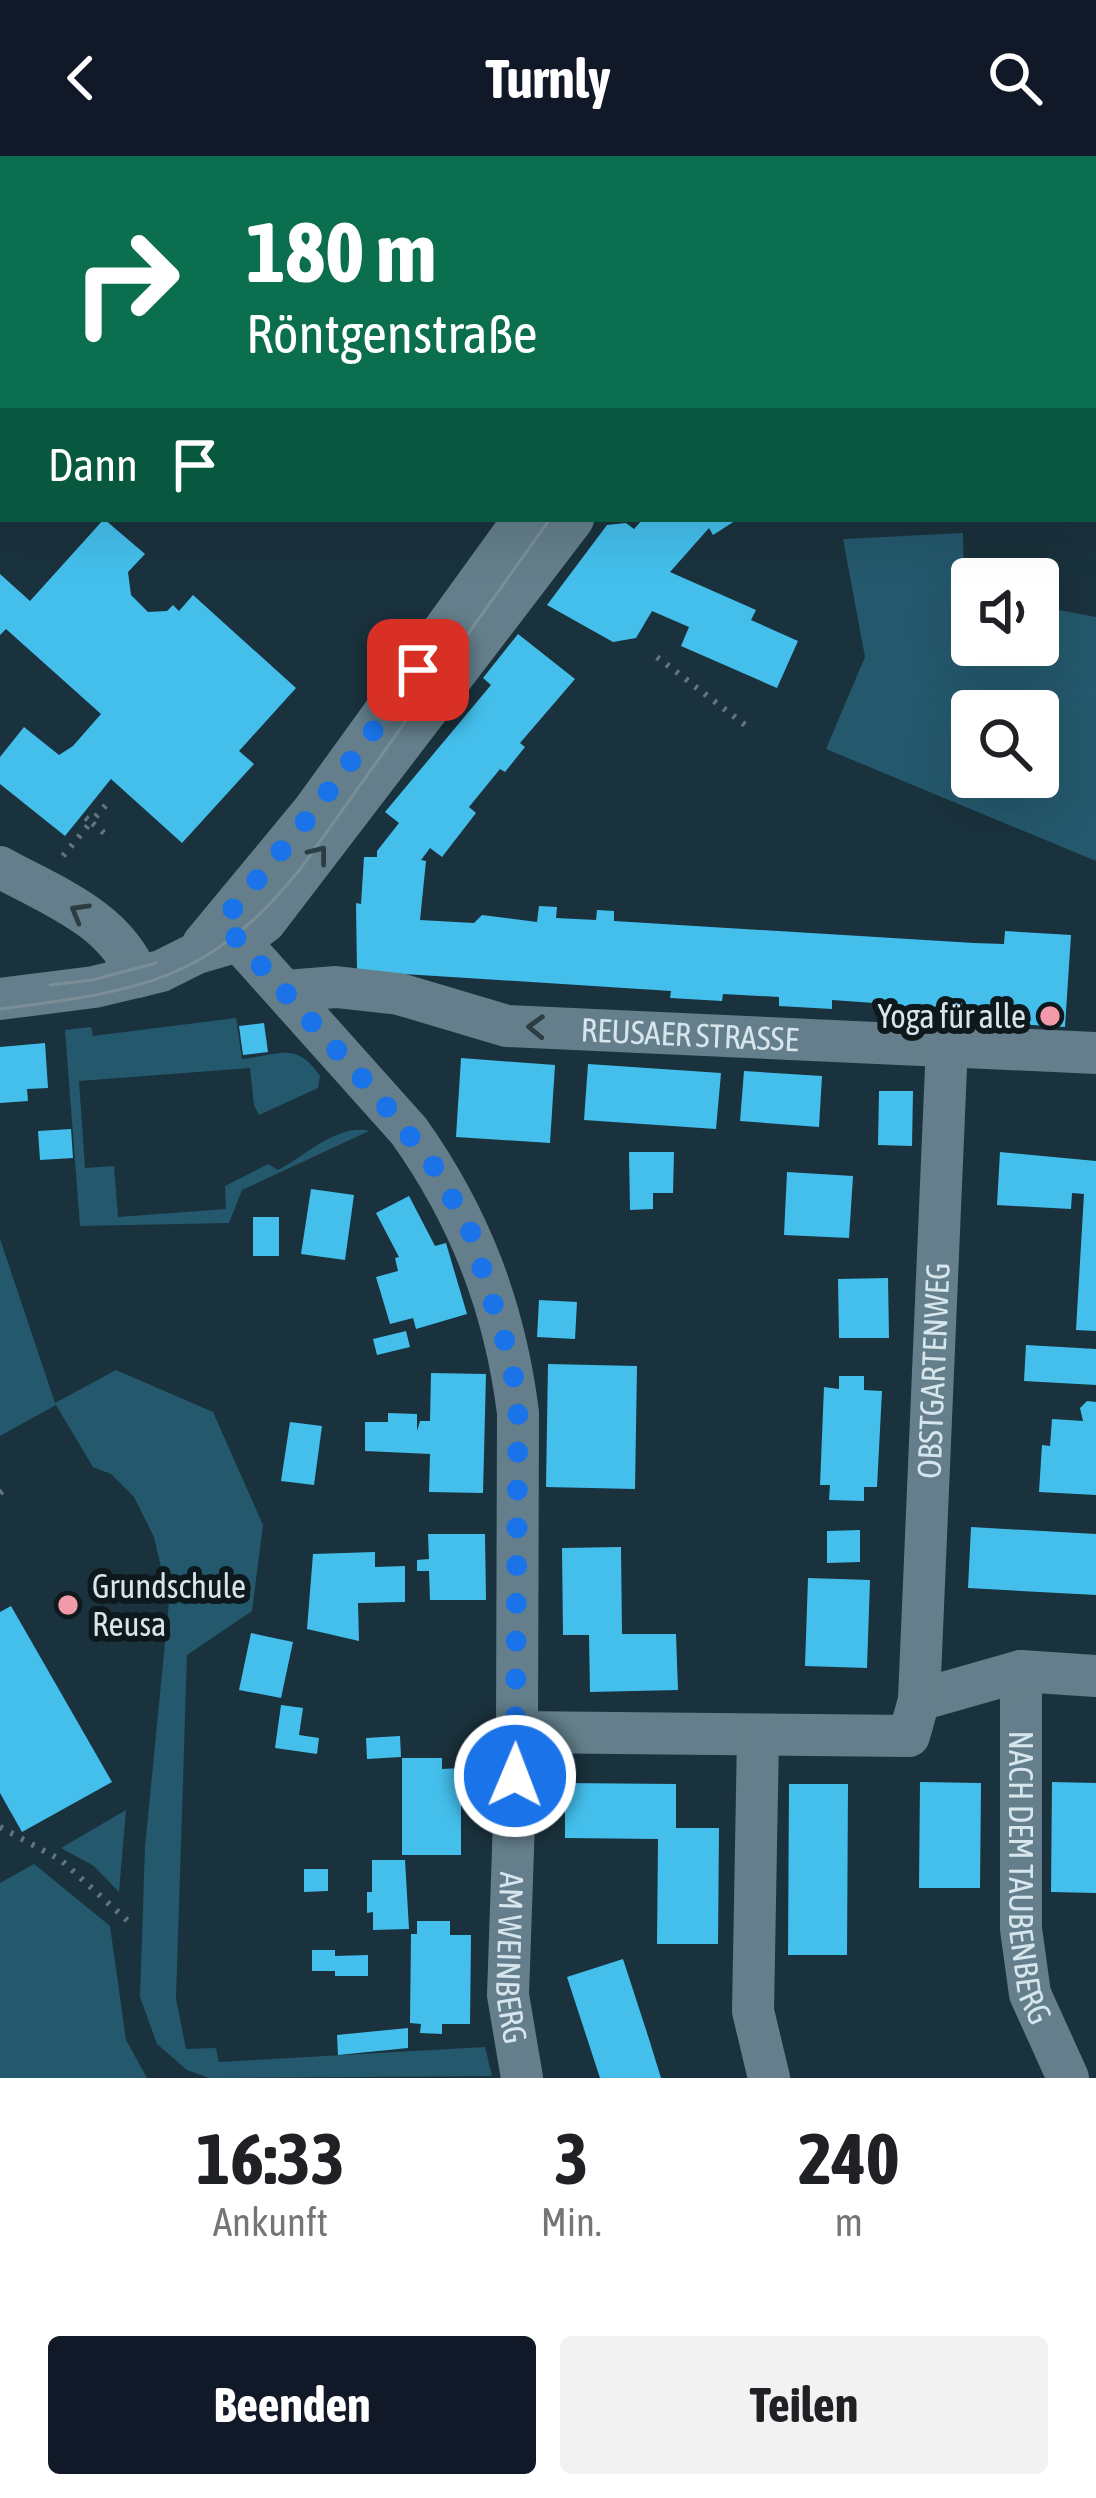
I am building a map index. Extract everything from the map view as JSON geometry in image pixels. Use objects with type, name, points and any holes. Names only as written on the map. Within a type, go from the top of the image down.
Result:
[{"type":"street","points":[[220,938],[522,522]]},
{"type":"street","points":[[0,999],[138,977],[265,922],[572,522]]},
{"type":"street","points":[[18,877],[118,939],[138,977]]},
{"type":"street","name":"AM WEINBERG","points":[[220,938],[287,991],[409,1131],[435,1168],[470,1230],[512,1364],[518,1414],[517,1732],[508,1995],[522,2078]]},
{"type":"street","name":"REUSAER STRASSE","points":[[287,991],[336,987],[399,994],[507,1026],[1096,1053]]},
{"type":"street","name":"OBSTGARTENWEG","points":[[919,1700],[947,1044]]},
{"type":"street","points":[[517,1732],[909,1736],[919,1700],[1021,1671],[1096,1676]]},
{"type":"street","name":"NACH DEM TAUBENBERG","points":[[1021,1671],[1021,1929],[1030,1994],[1068,2078]]},
{"type":"street","points":[[758,1736],[753,2011],[769,2078]]},
{"type":"path","points":[[657,657],[748,728]]},
{"type":"path","points":[[18,877],[92,822],[106,804]]},
{"type":"path","points":[[82,815],[104,832]]},
{"type":"path","points":[[0,1828],[61,1860],[130,1922]]},
{"type":"shaded area","points":[[963,533],[963,558],[951,558],[951,666],[1059,666],[1059,610],[1096,617],[1096,861],[826,749],[865,657],[843,539]]},
{"type":"shaded area","points":[[236,1018],[242,1059],[295,1054],[320,1076],[318,1088],[259,1115],[250,1068],[79,1081],[85,1168],[114,1166],[118,1217],[226,1209],[225,1186],[268,1164],[278,1170],[333,1136],[369,1131],[242,1190],[229,1223],[80,1226],[65,1030],[91,1027],[93,1036]]},
{"type":"shaded area","points":[[0,1239],[55,1403],[116,1370],[213,1412],[263,1525],[252,1611],[187,1655],[176,1999],[186,2049],[216,2048],[219,2062],[485,2047],[492,2076],[209,2078],[187,2070],[157,2044],[140,1997],[145,1847],[169,1602],[154,1537],[134,1497],[111,1474],[93,1467],[56,1405],[0,1436]]},
{"type":"shaded area","points":[[126,1810],[119,1892],[94,1866],[61,1848]]},
{"type":"shaded area","points":[[34,1864],[110,1926],[126,2040],[147,2078],[0,2078],[0,1883]]},
{"type":"building","points":[[101,522],[108,522],[145,554],[128,572],[131,595],[148,612],[167,611],[173,605],[179,611],[193,595],[296,688],[239,751],[254,764],[182,843],[111,779],[65,836],[0,784],[0,757],[24,727],[59,755],[101,714],[6,629],[0,635],[0,574],[30,601]]},
{"type":"building","points":[[640,522],[733,522],[713,535],[709,528],[670,572],[756,610],[751,620],[798,641],[777,688],[681,646],[689,627],[652,611],[636,638],[613,642],[547,605],[607,525],[626,523],[634,529]]},
{"type":"building","points":[[518,634],[575,679],[520,743],[525,747],[505,772],[500,769],[469,807],[476,813],[442,857],[430,848],[421,860],[426,861],[420,920],[474,923],[482,915],[537,922],[539,906],[557,907],[556,918],[596,920],[597,910],[614,911],[614,921],[974,943],[1004,944],[1005,931],[1071,935],[1065,1027],[986,1022],[987,1011],[941,1008],[940,1017],[887,1014],[888,1004],[832,1000],[832,1009],[779,1006],[779,997],[670,998],[671,991],[357,971],[356,903],[361,904],[364,857],[377,857],[399,823],[385,812],[491,685],[483,678]]},
{"type":"building","points":[[264,1023],[268,1052],[243,1055],[239,1026]]},
{"type":"building","points":[[45,1043],[48,1088],[27,1089],[28,1101],[0,1103],[0,1047]]},
{"type":"building","points":[[461,1058],[555,1065],[550,1143],[456,1137]]},
{"type":"building","points":[[588,1064],[721,1073],[716,1129],[584,1120]]},
{"type":"building","points":[[744,1071],[822,1076],[819,1127],[740,1121]]},
{"type":"building","points":[[879,1091],[913,1091],[912,1146],[878,1145]]},
{"type":"building","points":[[71,1129],[73,1158],[40,1160],[38,1131]]},
{"type":"building","points":[[629,1152],[674,1152],[673,1193],[653,1193],[653,1209],[630,1210]]},
{"type":"building","points":[[1000,1152],[1096,1161],[1096,1331],[1076,1330],[1084,1194],[1072,1193],[1071,1209],[997,1205]]},
{"type":"building","points":[[787,1172],[853,1176],[849,1238],[784,1235]]},
{"type":"building","points":[[311,1189],[354,1195],[345,1260],[301,1254]]},
{"type":"building","points":[[409,1196],[435,1246],[446,1243],[467,1314],[416,1329],[413,1318],[390,1324],[376,1277],[398,1271],[395,1258],[399,1257],[376,1213]]},
{"type":"building","points":[[253,1217],[279,1217],[279,1256],[253,1256]]},
{"type":"building","points":[[888,1278],[889,1338],[839,1338],[838,1279]]},
{"type":"building","points":[[539,1300],[577,1302],[575,1339],[537,1337]]},
{"type":"building","points":[[406,1331],[410,1347],[377,1355],[373,1339]]},
{"type":"building","points":[[1026,1345],[1096,1349],[1096,1385],[1024,1381]]},
{"type":"building","points":[[548,1364],[637,1366],[635,1489],[546,1487]]},
{"type":"building","points":[[431,1373],[486,1374],[483,1493],[429,1492],[430,1454],[365,1451],[365,1422],[388,1422],[388,1413],[417,1414],[417,1431],[420,1421],[430,1421]]},
{"type":"building","points":[[839,1376],[864,1376],[864,1390],[882,1391],[877,1487],[864,1487],[864,1501],[829,1500],[830,1485],[820,1485],[824,1387],[839,1389]]},
{"type":"building","points":[[1087,1401],[1096,1402],[1096,1495],[1039,1492],[1042,1445],[1050,1446],[1052,1419],[1083,1421],[1080,1408]]},
{"type":"building","points":[[290,1422],[322,1426],[314,1485],[281,1481]]},
{"type":"building","points":[[971,1527],[1096,1534],[1096,1595],[968,1588]]},
{"type":"building","points":[[860,1530],[860,1562],[827,1563],[827,1531]]},
{"type":"building","points":[[428,1534],[485,1534],[486,1600],[430,1600],[429,1571],[417,1571],[417,1560],[429,1559]]},
{"type":"building","points":[[621,1547],[622,1634],[676,1634],[678,1690],[590,1692],[589,1635],[563,1635],[562,1548]]},
{"type":"building","points":[[375,1552],[375,1567],[405,1566],[405,1602],[358,1603],[359,1641],[307,1629],[313,1554]]},
{"type":"building","points":[[808,1578],[870,1580],[867,1668],[805,1666]]},
{"type":"building","points":[[11,1606],[112,1782],[22,1832],[0,1793],[0,1612]]},
{"type":"building","points":[[251,1633],[293,1642],[281,1698],[239,1690]]},
{"type":"building","points":[[281,1705],[303,1708],[299,1735],[319,1738],[317,1754],[275,1748]]},
{"type":"building","points":[[400,1736],[401,1757],[367,1759],[366,1738]]},
{"type":"building","points":[[402,1758],[442,1758],[442,1769],[461,1768],[461,1855],[402,1855]]},
{"type":"building","points":[[920,1782],[981,1783],[980,1888],[919,1888]]},
{"type":"building","points":[[1052,1782],[1096,1783],[1096,1893],[1051,1892]]},
{"type":"building","points":[[565,1783],[676,1784],[676,1828],[719,1828],[718,1944],[657,1944],[658,1839],[565,1838]]},
{"type":"building","points":[[789,1784],[848,1784],[847,1955],[788,1955]]},
{"type":"building","points":[[372,1860],[405,1860],[409,1929],[373,1930],[373,1912],[367,1913]]},
{"type":"building","points":[[304,1869],[328,1869],[328,1891],[304,1892]]},
{"type":"building","points":[[417,1921],[450,1921],[450,1935],[471,1935],[470,2024],[442,2024],[442,2034],[420,2033],[421,2024],[410,2023],[411,1934],[417,1934]]},
{"type":"building","points":[[312,1950],[335,1950],[335,1956],[368,1955],[368,1976],[312,1971]]},
{"type":"building","points":[[623,1959],[661,2078],[600,2078],[567,1977]]},
{"type":"building","points":[[408,2028],[408,2048],[338,2055],[337,2035]]},
{"type":"tram line","points":[[0,1009],[132,987],[168,975],[235,936],[301,868],[548,522]]},
{"type":"tram line","points":[[50,985],[92,980],[156,963]]},
{"type":"place","name":"Yoga für alle","points":[[1050,1016]]},
{"type":"place","name":"Grundschule Reusa","points":[[68,1605]]},
{"type":"route","points":[[418,670],[314,811],[222,922],[409,1131],[470,1230],[512,1364],[518,1414],[515,1776]]}]
